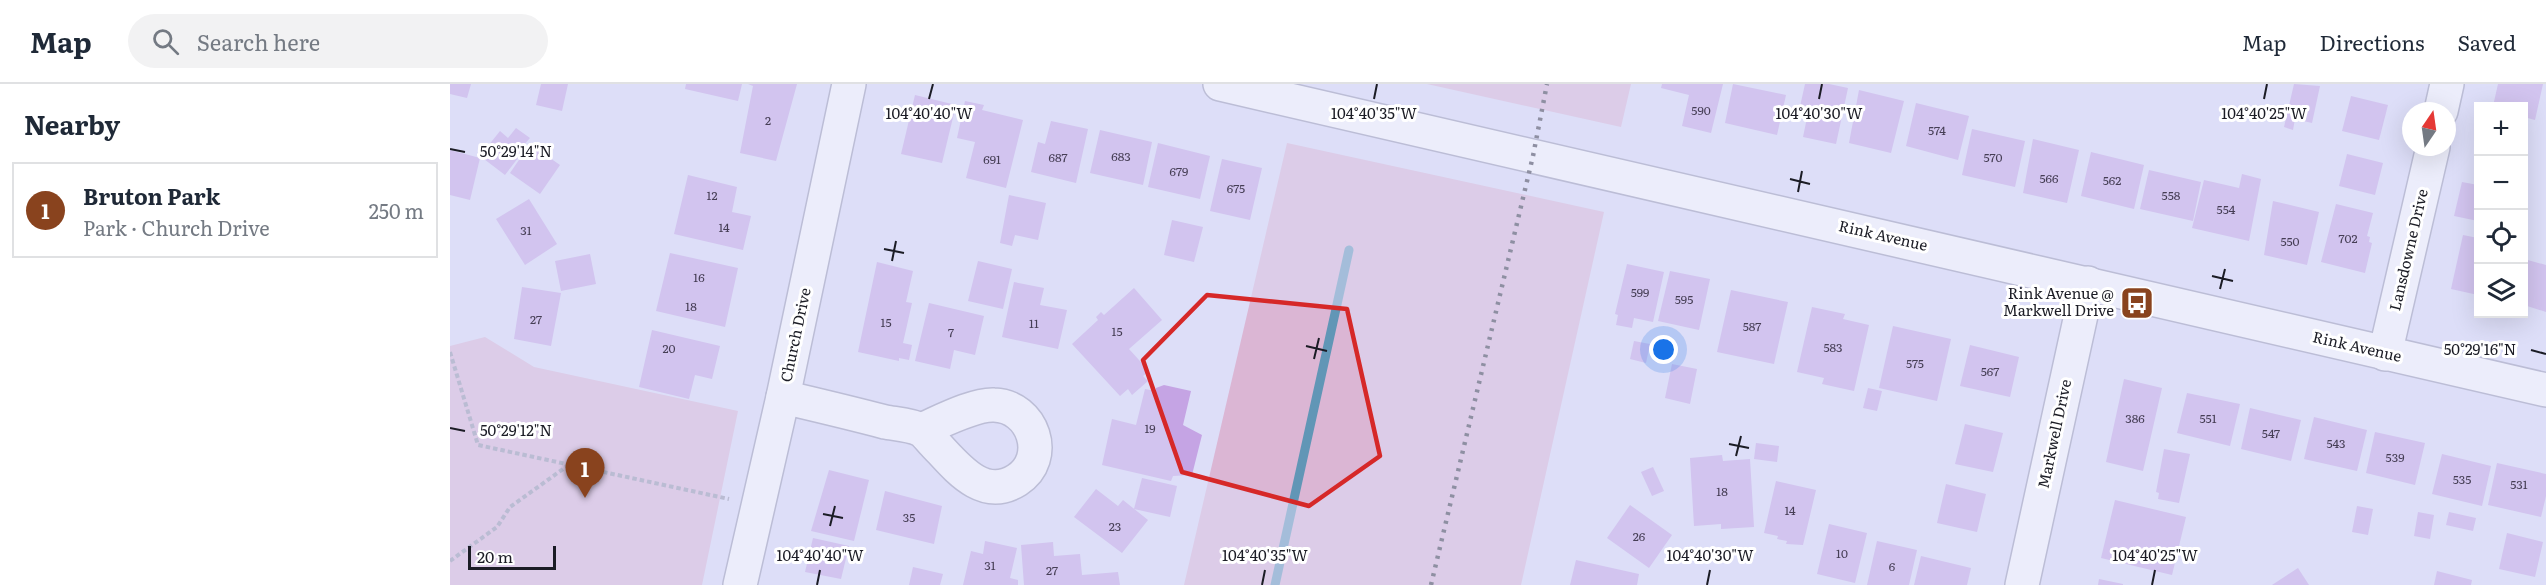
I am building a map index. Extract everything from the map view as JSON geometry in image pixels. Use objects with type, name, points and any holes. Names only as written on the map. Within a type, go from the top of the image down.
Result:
[{"type":"street","name":"Church Drive","points":[[740,585],[783,397],[849,84]]},
{"type":"street","name":"Rink Avenue","points":[[1220,84],[2546,390]]},
{"type":"street","points":[[2443,102],[2447,84]]},
{"type":"street","name":"Lansdowne Drive","points":[[2385,354],[2431,156]]},
{"type":"street","name":"Markwell Drive","points":[[2022,585],[2088,283]]},
{"type":"street","points":[[783,397],[921,430]]},
{"type":"path","points":[[450,352],[478,445],[758,507]]},
{"type":"path","points":[[450,561],[497,527],[510,507],[570,464]]},
{"type":"highlighted area","points":[[1207,295],[1347,309],[1380,456],[1309,506],[1182,472],[1143,360]]},
{"type":"shaded area","points":[[1427,84],[1631,84],[1621,127]]},
{"type":"shaded area","points":[[1287,143],[1604,212],[1521,585],[1184,585]]},
{"type":"shaded area","points":[[485,337],[534,367],[738,411],[702,585],[450,585],[450,346]]},
{"type":"building","points":[[450,84],[471,84],[467,98],[450,94]]},
{"type":"building","points":[[541,84],[568,84],[562,111],[536,105]]},
{"type":"building","points":[[686,84],[742,84],[738,101],[685,89]]},
{"type":"building","points":[[748,84],[797,84],[776,161],[740,153],[753,86]]},
{"type":"building","points":[[1662,84],[1723,84],[1711,133],[1682,126],[1689,95],[1661,88]]},
{"type":"building","points":[[1733,84],[1786,95],[1777,135],[1725,123]]},
{"type":"building","points":[[1805,84],[1829,84],[1848,88],[1836,144],[1803,137],[1808,113],[1799,111]]},
{"type":"building","points":[[2294,84],[2320,86],[2312,123],[2295,119],[2293,130],[2284,127]]},
{"type":"building","points":[[2498,84],[2543,84],[2535,120],[2528,118],[2528,102],[2494,102]]},
{"type":"building","points":[[1859,90],[1904,101],[1891,153],[1849,143]]},
{"type":"building","points":[[915,95],[956,105],[942,163],[901,154]]},
{"type":"building","points":[[2351,96],[2388,105],[2379,140],[2342,131]]},
{"type":"building","points":[[965,101],[984,105],[982,110],[1023,120],[1006,188],[966,178],[975,142],[957,138]]},
{"type":"building","points":[[1916,103],[1969,116],[1958,160],[1906,146]]},
{"type":"building","points":[[1051,121],[1088,129],[1076,183],[1031,172],[1038,142],[1045,144]]},
{"type":"building","points":[[516,128],[530,138],[522,147],[525,149],[505,175],[480,156],[500,131],[508,138]]},
{"type":"building","points":[[1972,129],[2025,141],[2015,187],[1962,175]]},
{"type":"building","points":[[1100,130],[1152,142],[1143,185],[1090,173]]},
{"type":"building","points":[[2033,139],[2079,150],[2067,203],[2023,193]]},
{"type":"building","points":[[1158,143],[1210,156],[1200,199],[1148,187]]},
{"type":"building","points":[[530,144],[560,165],[540,194],[510,173]]},
{"type":"building","points":[[450,150],[480,158],[470,200],[450,195]]},
{"type":"building","points":[[2091,152],[2144,165],[2134,209],[2081,196]]},
{"type":"building","points":[[2347,154],[2383,163],[2375,195],[2339,186]]},
{"type":"building","points":[[1222,159],[1262,168],[1250,220],[1210,211]]},
{"type":"building","points":[[2149,170],[2201,182],[2193,221],[2140,209]]},
{"type":"building","points":[[2242,174],[2261,179],[2249,241],[2192,228],[2204,180],[2239,188]]},
{"type":"building","points":[[688,175],[737,187],[732,212],[751,216],[743,250],[674,234]]},
{"type":"building","points":[[2462,182],[2474,184],[2474,220],[2454,216]]},
{"type":"building","points":[[1009,195],[1046,203],[1038,240],[1015,235],[1012,246],[1000,243]]},
{"type":"building","points":[[529,199],[557,244],[525,265],[496,219]]},
{"type":"building","points":[[2273,201],[2319,212],[2307,265],[2264,255]]},
{"type":"building","points":[[2336,204],[2373,213],[2367,236],[2370,237],[2369,242],[2372,243],[2365,273],[2321,262]]},
{"type":"building","points":[[1172,220],[1203,227],[1194,262],[1164,255]]},
{"type":"building","points":[[2463,235],[2474,237],[2474,294],[2451,289]]},
{"type":"building","points":[[670,253],[738,268],[725,327],[656,311]]},
{"type":"building","points":[[590,254],[596,284],[561,291],[555,261]]},
{"type":"building","points":[[2528,260],[2546,265],[2546,312],[2528,306]]},
{"type":"building","points":[[978,261],[1012,269],[1003,309],[968,301]]},
{"type":"building","points":[[877,262],[913,271],[906,302],[912,303],[903,343],[912,345],[909,360],[899,358],[899,361],[858,352]]},
{"type":"building","points":[[1627,264],[1664,272],[1653,322],[1634,318],[1632,328],[1616,325],[1618,315],[1615,314]]},
{"type":"building","points":[[1670,271],[1710,279],[1699,330],[1658,321]]},
{"type":"building","points":[[1014,282],[1044,288],[1040,305],[1067,310],[1058,349],[1002,337]]},
{"type":"building","points":[[522,287],[561,293],[551,346],[514,339]]},
{"type":"building","points":[[1134,288],[1162,320],[1129,349],[1149,371],[1143,376],[1148,381],[1132,395],[1128,389],[1120,396],[1072,344],[1098,320],[1096,317],[1101,312],[1104,315]]},
{"type":"building","points":[[1731,290],[1788,302],[1774,364],[1717,352]]},
{"type":"building","points":[[929,303],[984,316],[975,355],[954,350],[950,369],[915,361]]},
{"type":"building","points":[[1812,307],[1845,314],[1843,319],[1869,325],[1854,391],[1822,384],[1824,378],[1797,372]]},
{"type":"building","points":[[1893,326],[1951,339],[1937,401],[1879,388]]},
{"type":"building","points":[[652,330],[720,346],[712,379],[695,375],[689,399],[639,387]]},
{"type":"building","points":[[1634,341],[1650,344],[1646,363],[1630,359]]},
{"type":"building","points":[[1970,345],[2019,357],[2010,397],[1960,386]]},
{"type":"building","points":[[1672,364],[1697,369],[1690,404],[1665,398]]},
{"type":"building","points":[[2124,379],[2162,388],[2143,471],[2106,462]]},
{"type":"building","points":[[1164,385],[1191,391],[1183,425],[1202,435],[1192,475],[1173,476],[1171,481],[1102,465],[1112,419],[1136,425],[1145,389],[1156,391],[1156,388]]},
{"type":"building","points":[[1868,388],[1882,391],[1877,411],[1863,408]]},
{"type":"building","points":[[2187,393],[2240,404],[2230,446],[2177,433]]},
{"type":"building","points":[[2250,408],[2301,420],[2291,461],[2241,449]]},
{"type":"building","points":[[2314,417],[2367,430],[2357,471],[2304,459]]},
{"type":"building","points":[[1965,424],[2003,433],[1993,472],[1955,464]]},
{"type":"building","points":[[2375,432],[2425,443],[2415,485],[2366,473]]},
{"type":"building","points":[[1756,443],[1779,446],[1777,462],[1754,459]]},
{"type":"building","points":[[2164,449],[2190,454],[2179,503],[2158,499],[2159,493],[2156,492]]},
{"type":"building","points":[[2442,454],[2491,466],[2482,506],[2432,494]]},
{"type":"building","points":[[1722,455],[1723,461],[1750,459],[1754,527],[1721,529],[1721,524],[1694,526],[1690,458]]},
{"type":"building","points":[[2497,463],[2546,474],[2546,496],[2541,517],[2488,505]]},
{"type":"building","points":[[1653,467],[1664,491],[1652,496],[1641,472]]},
{"type":"building","points":[[829,470],[869,480],[854,541],[811,531]]},
{"type":"building","points":[[1142,478],[1177,486],[1170,517],[1134,509]]},
{"type":"building","points":[[1776,481],[1816,490],[1803,545],[1786,544],[1787,541],[1777,539],[1778,536],[1764,533]]},
{"type":"building","points":[[1946,484],[1986,494],[1977,532],[1937,523]]},
{"type":"building","points":[[1096,489],[1118,506],[1123,500],[1148,520],[1122,553],[1074,517]]},
{"type":"building","points":[[885,491],[942,506],[934,544],[876,530]]},
{"type":"building","points":[[2115,500],[2186,517],[2172,575],[2101,558]]},
{"type":"building","points":[[1630,505],[1672,535],[1649,568],[1607,538]]},
{"type":"building","points":[[2357,506],[2373,509],[2368,535],[2352,532]]},
{"type":"building","points":[[2418,512],[2434,515],[2430,539],[2414,536]]},
{"type":"building","points":[[2449,512],[2476,518],[2473,531],[2446,525]]},
{"type":"building","points":[[1829,524],[1867,533],[1855,583],[1817,574]]},
{"type":"building","points":[[2507,533],[2543,542],[2535,577],[2499,569]]},
{"type":"building","points":[[813,538],[849,546],[841,579],[805,572]]},
{"type":"building","points":[[985,541],[1017,548],[1010,578],[1018,580],[1018,585],[963,585],[971,551],[983,554]]},
{"type":"building","points":[[1877,541],[1917,550],[1909,585],[1867,585]]},
{"type":"building","points":[[1053,542],[1054,556],[1080,554],[1082,575],[1118,572],[1120,585],[1024,585],[1021,545]]},
{"type":"building","points":[[1921,556],[1971,568],[1967,585],[1914,585]]},
{"type":"building","points":[[1576,560],[1639,574],[1637,585],[1570,585]]},
{"type":"building","points":[[913,567],[943,574],[940,585],[909,585]]},
{"type":"building","points":[[2298,568],[2309,585],[2272,585]]},
{"type":"building","points":[[2437,571],[2472,580],[2471,585],[2434,585]]},
{"type":"building","points":[[2099,579],[2123,584],[2123,585],[2098,585]]},
{"type":"waterway","points":[[1275,585],[1349,250]]},
{"type":"railway","points":[[1431,585],[1533,156],[1547,84]]},
{"type":"place","name":"Rink Avenue @ Markwell Drive","points":[[2137,303]]},
{"type":"place","name":"Bruton Park","points":[[585,498]]}]
